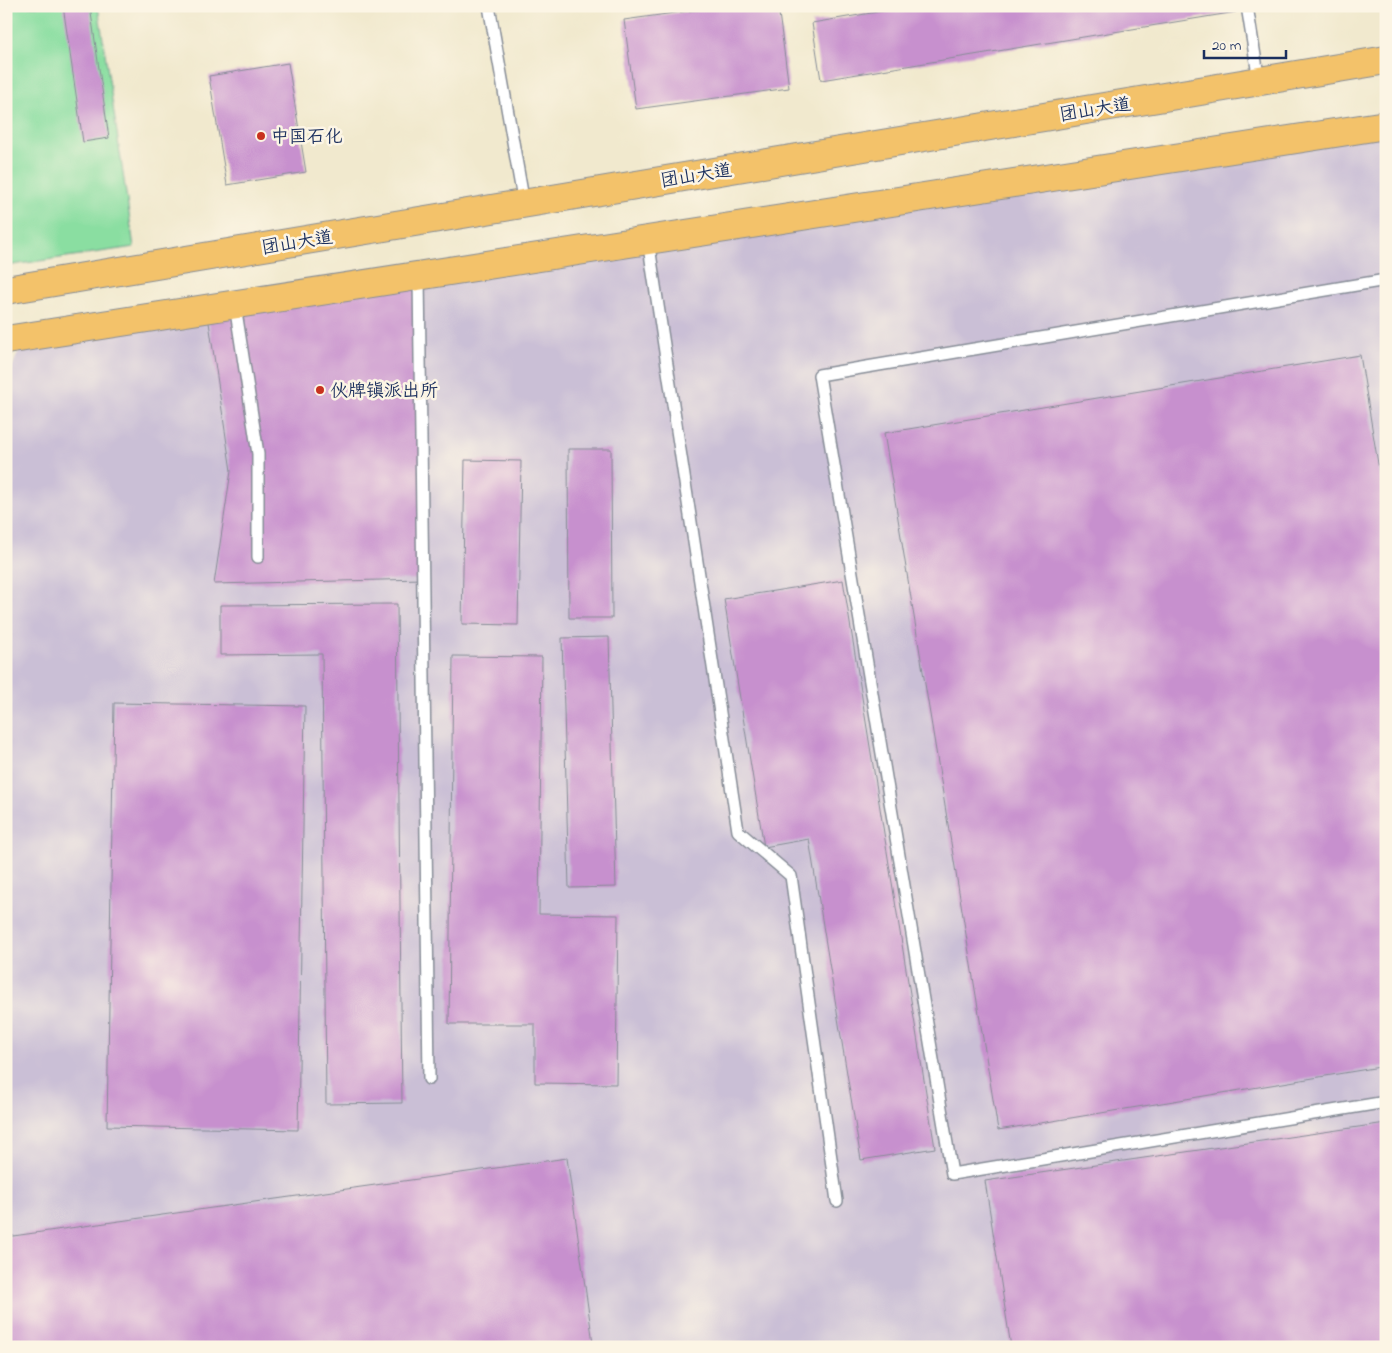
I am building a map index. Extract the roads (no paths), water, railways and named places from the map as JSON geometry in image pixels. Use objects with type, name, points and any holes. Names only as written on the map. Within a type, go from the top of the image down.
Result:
[{"type":"highway","name":"团山大道","points":[[6,290],[1386,60]]},
{"type":"highway","points":[[6,340],[1386,125]]},
{"type":"lane","points":[[489,6],[524,204]]},
{"type":"lane","points":[[1247,6],[1259,81]]},
{"type":"lane","points":[[648,240],[738,831],[791,876],[837,1201]]},
{"type":"lane","points":[[419,276],[429,1079]]},
{"type":"lane","points":[[1386,280],[819,375],[952,1174],[1386,1102]]},
{"type":"lane","points":[[235,305],[258,454],[258,557]]},
{"type":"place","name":"中国石化","points":[[261,136]]},
{"type":"place","name":"伙牌镇派出所","points":[[320,390]]}]
